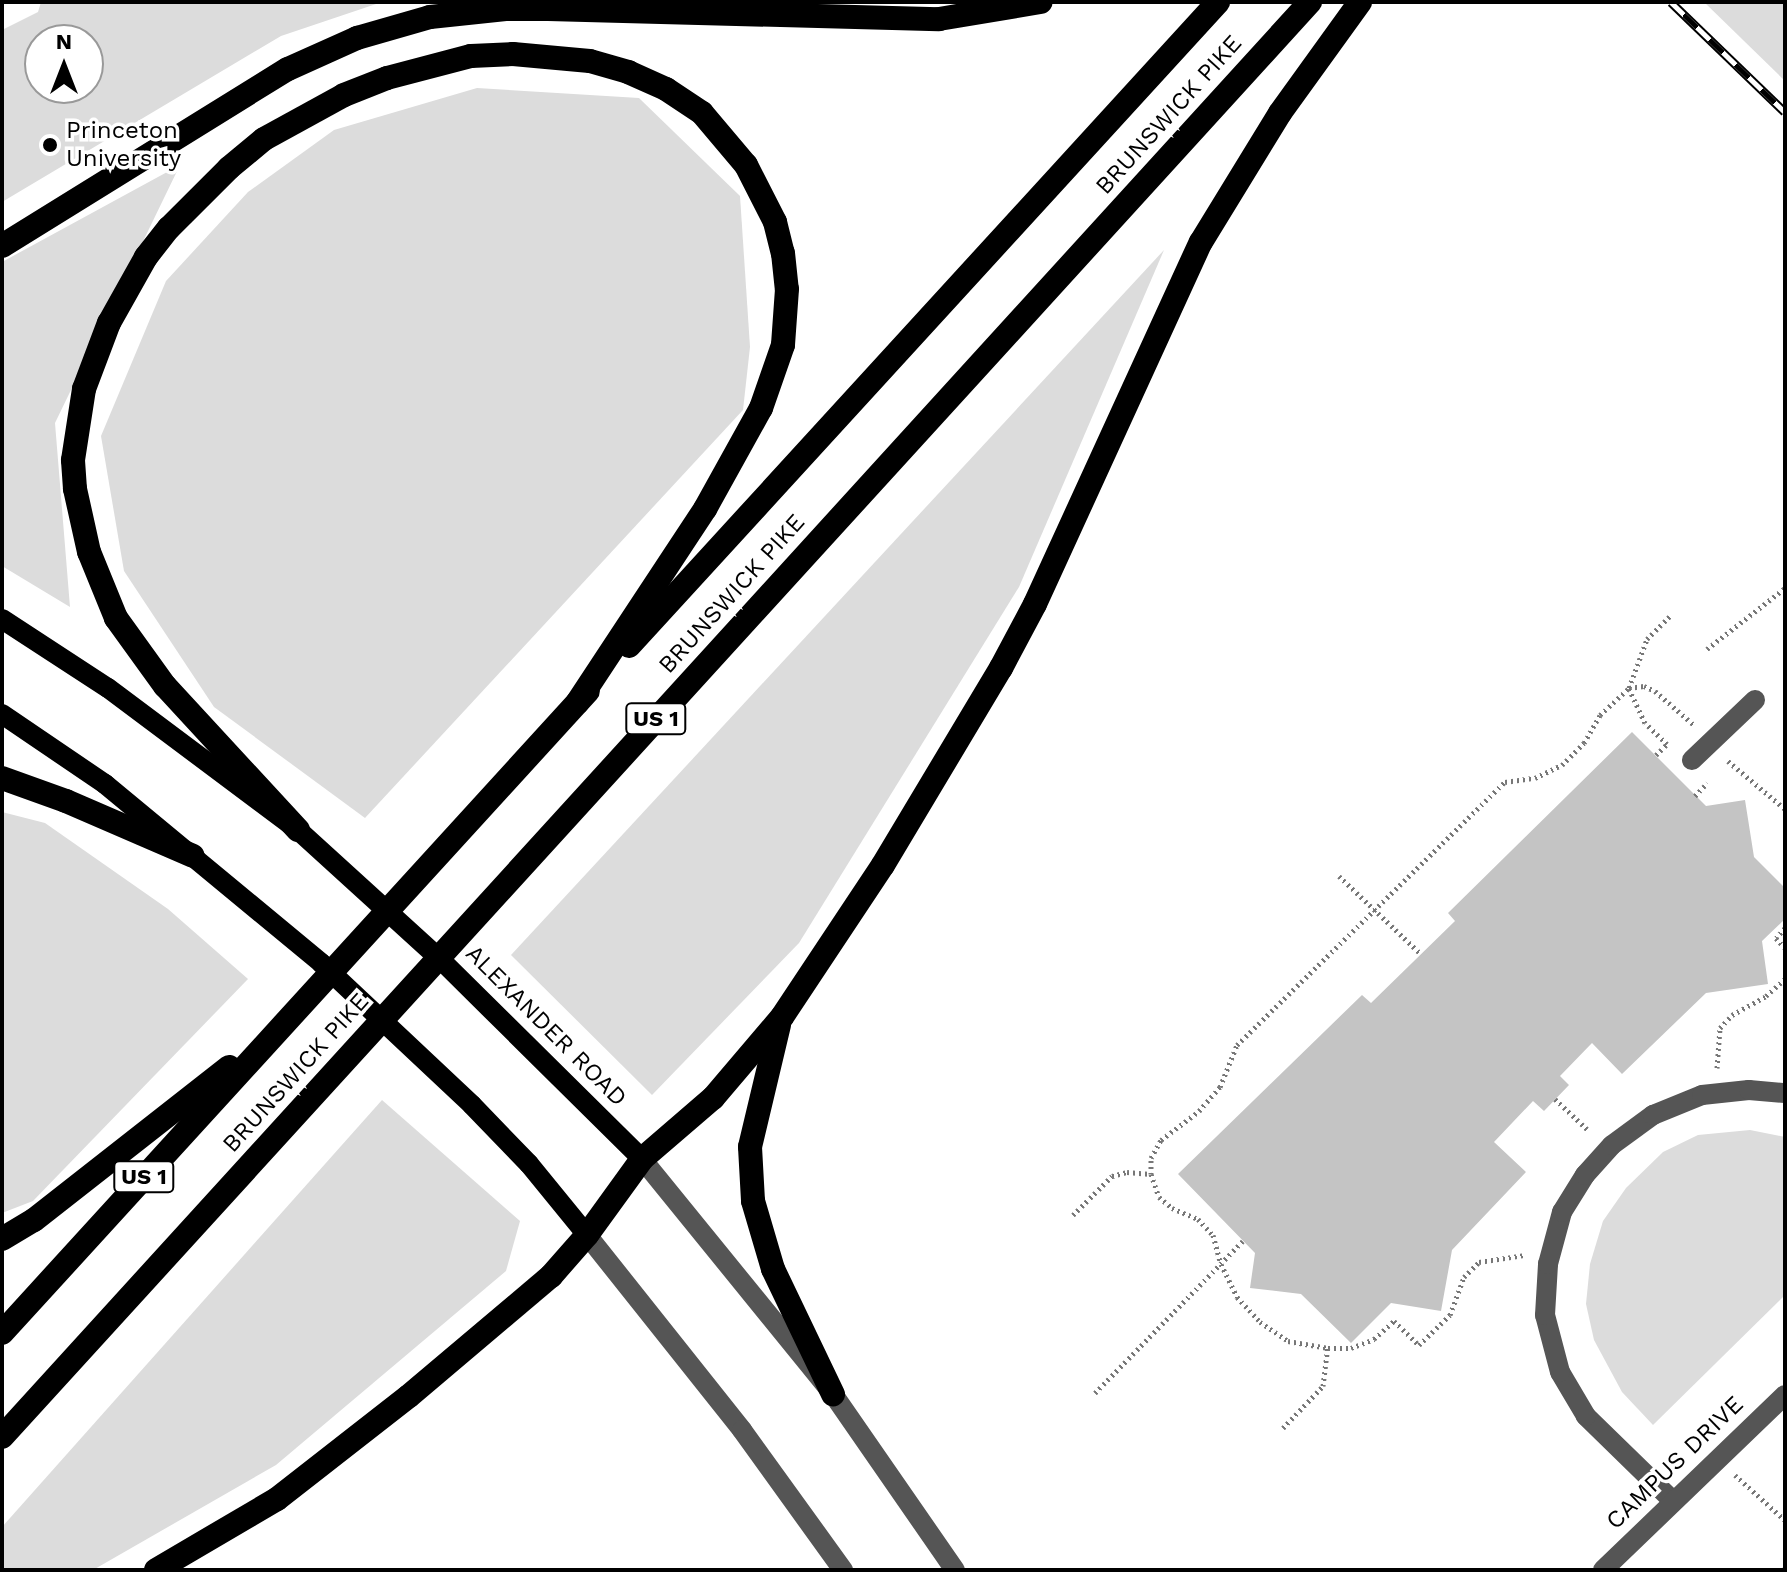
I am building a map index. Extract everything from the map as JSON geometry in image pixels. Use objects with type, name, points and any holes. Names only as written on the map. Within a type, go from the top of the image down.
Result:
[{"type":"highway","points":[[2,246],[288,69],[357,38],[430,17],[492,10],[548,9],[939,19],[1041,2]]},
{"type":"highway","name":"BRUNSWICK PIKE","points":[[2,1333],[1218,2]]},
{"type":"highway","name":"BRUNSWICK PIKE","points":[[2,1437],[1310,2]]},
{"type":"highway","points":[[156,1570],[277,1499],[371,1426],[551,1276],[587,1235],[642,1159],[713,1098],[782,1017],[883,865],[1001,668],[1035,604],[1201,242],[1280,113],[1360,2]]},
{"type":"highway","points":[[298,830],[165,686],[116,618],[89,552],[75,489],[73,460],[84,389],[109,323],[146,257],[169,228],[240,158],[303,115],[344,95],[387,78],[471,56],[513,54],[590,61],[628,72],[666,89],[702,113],[746,165],[775,222],[783,253],[787,289],[783,345],[761,408],[705,509],[577,703]]},
{"type":"highway","points":[[2,778],[66,801],[193,856]]},
{"type":"highway","points":[[782,1017],[763,1081],[750,1147],[753,1201],[773,1269],[833,1394]]},
{"type":"highway","points":[[2,1239],[106,1165],[287,1021]]},
{"type":"main road","name":"ALEXANDER ROAD","points":[[2,619],[120,697],[298,830],[521,1038],[642,1159]]},
{"type":"main road","points":[[2,714],[105,784],[246,899],[396,1031],[529,1164],[587,1235]]},
{"type":"street","points":[[1692,760],[1755,700]]},
{"type":"street","points":[[1673,1501],[1586,1416],[1560,1372],[1545,1315],[1548,1264],[1562,1212],[1585,1175],[1612,1145],[1653,1115],[1702,1095],[1749,1090],[1785,1093]]},
{"type":"street","name":"ALEXANDER ROAD","points":[[642,1159],[833,1394],[955,1570]]},
{"type":"street","points":[[587,1235],[742,1430],[843,1570]]},
{"type":"street","name":"CAMPUS DRIVE","points":[[1608,1567],[1785,1395]]},
{"type":"path","points":[[1707,649],[1785,588]]},
{"type":"path","points":[[1526,1255],[1479,1262],[1464,1277],[1450,1315],[1419,1345],[1394,1321],[1374,1339],[1351,1348],[1328,1348],[1288,1341],[1260,1322],[1237,1297],[1221,1264],[1213,1235],[1198,1219],[1172,1208],[1159,1197],[1151,1174],[1151,1158],[1161,1140],[1199,1111],[1220,1087],[1237,1045],[1505,782],[1535,778],[1562,765],[1584,743],[1600,715],[1629,688],[1647,639],[1672,614]]},
{"type":"path","points":[[1629,688],[1644,686],[1677,706],[1711,742],[1785,809]]},
{"type":"path","points":[[1629,688],[1645,723],[1667,744],[1656,755]]},
{"type":"path","points":[[1339,876],[1421,954]]},
{"type":"path","points":[[1785,928],[1776,938],[1785,948]]},
{"type":"path","points":[[1717,1068],[1720,1028],[1732,1015],[1766,996],[1785,979]]},
{"type":"path","points":[[1555,1099],[1587,1129]]},
{"type":"path","points":[[1073,1215],[1112,1176],[1127,1172],[1151,1174]]},
{"type":"path","points":[[1095,1393],[1243,1241]]},
{"type":"path","points":[[1283,1428],[1323,1386],[1328,1348]]},
{"type":"path","points":[[1717,1459],[1785,1520]]},
{"type":"shaded area","name":"Princeton University","points":[[41,2],[382,2],[281,36],[2,202],[2,30],[38,12]]},
{"type":"shaded area","points":[[1704,2],[1785,2],[1785,81]]},
{"type":"shaded area","points":[[477,88],[639,98],[740,196],[750,347],[743,410],[365,818],[214,707],[124,571],[101,436],[166,281],[248,192],[334,130]]},
{"type":"shaded area","points":[[180,165],[55,423],[70,607],[2,566],[2,262]]},
{"type":"shaded area","points":[[1164,250],[1019,587],[799,943],[652,1095],[511,955]]},
{"type":"shaded area","points":[[2,812],[45,823],[168,909],[248,979],[33,1201],[2,1213]]},
{"type":"shaded area","points":[[382,1100],[520,1221],[506,1271],[276,1465],[93,1570],[2,1570],[2,1527]]},
{"type":"shaded area","points":[[1750,1130],[1785,1137],[1785,1295],[1653,1425],[1622,1392],[1594,1340],[1586,1304],[1590,1264],[1603,1221],[1626,1188],[1663,1152],[1698,1135]]},
{"type":"building","points":[[1632,732],[1706,806],[1745,800],[1754,857],[1785,888],[1785,919],[1762,941],[1768,984],[1706,993],[1622,1074],[1592,1043],[1560,1076],[1569,1085],[1544,1111],[1533,1101],[1494,1142],[1526,1172],[1452,1250],[1441,1311],[1391,1303],[1351,1343],[1301,1294],[1250,1288],[1255,1253],[1178,1174],[1362,995],[1371,1003],[1455,921],[1448,913]]},
{"type":"railway","points":[[1671,2],[1785,112]]},
{"type":"place","name":"Princeton University","points":[[50,145]]}]
